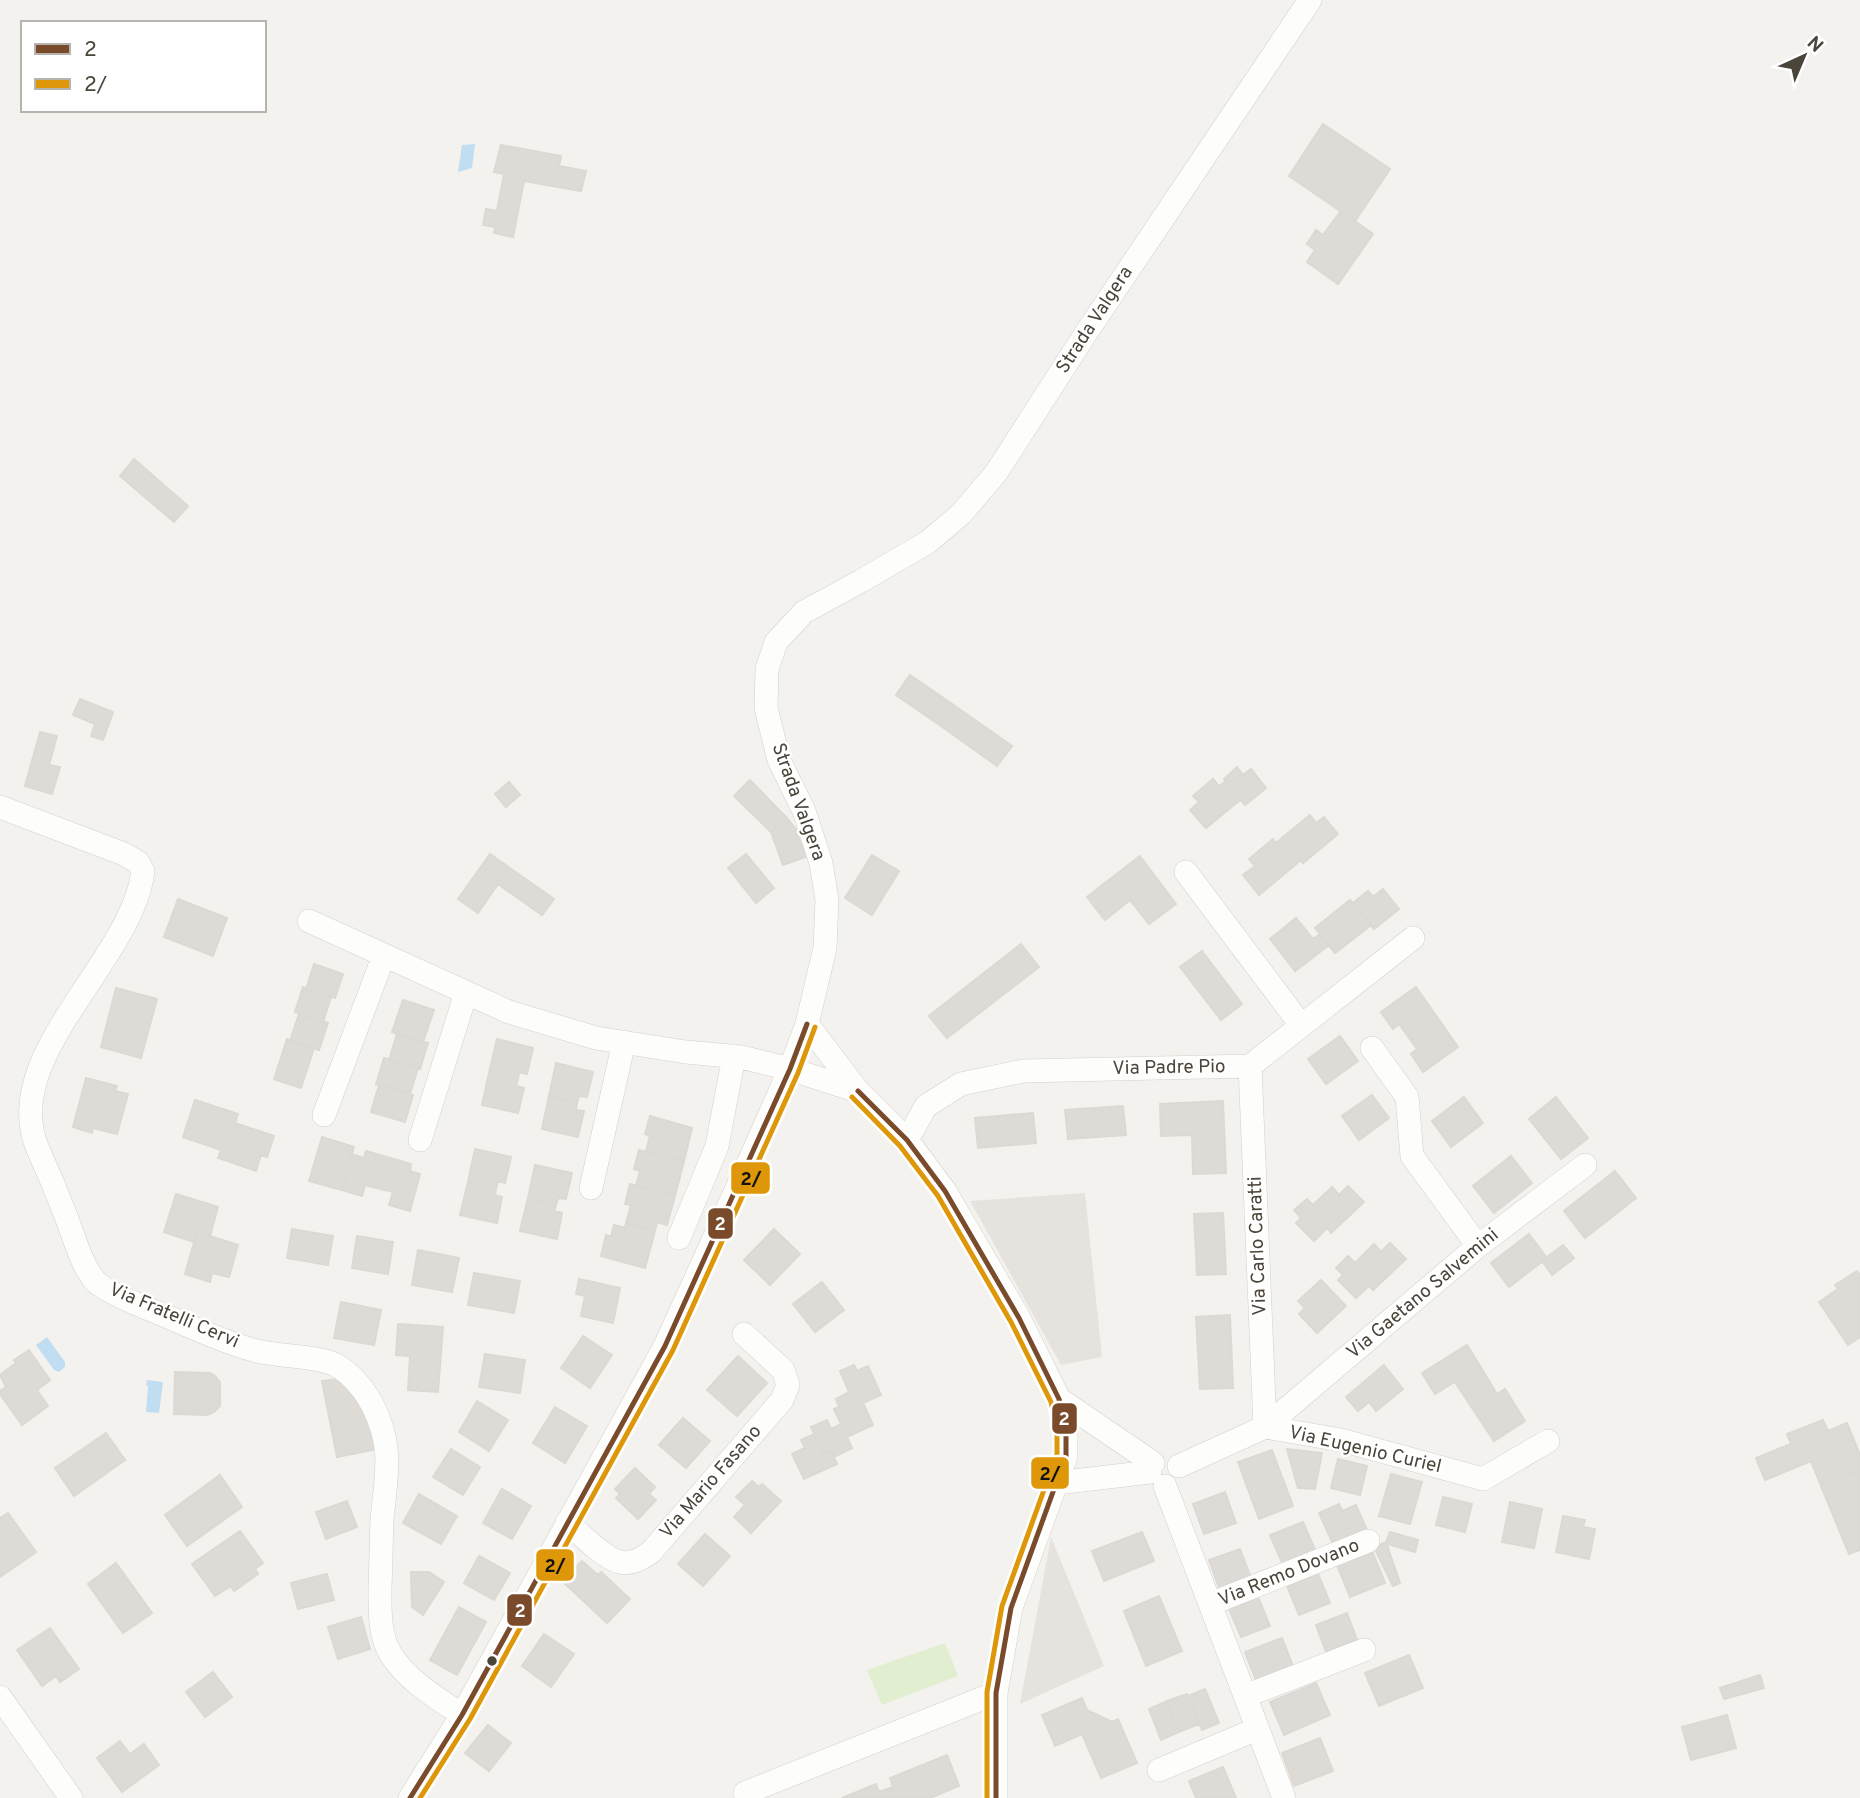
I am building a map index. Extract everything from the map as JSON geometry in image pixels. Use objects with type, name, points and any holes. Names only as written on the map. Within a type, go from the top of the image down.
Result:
[{"type":"street","name":"Strada Valgera","points":[[410,1798],[461,1716],[665,1346],[790,1069],[807,1024],[825,947],[827,900],[821,863],[804,811],[779,760],[766,708],[768,669],[776,642],[804,611],[861,582],[928,542],[961,514],[996,473],[1086,333],[1310,0]]},
{"type":"street","name":"Via Fratelli Cervi","points":[[0,807],[124,854],[138,862],[143,871],[131,910],[115,942],[65,1016],[42,1057],[28,1095],[28,1129],[53,1181],[79,1251],[95,1282],[137,1304],[254,1351],[333,1364],[356,1379],[372,1403],[385,1433],[388,1461],[382,1522],[380,1604],[383,1638],[391,1655],[416,1682],[461,1716]]},
{"type":"street","points":[[1186,872],[1300,1025]]},
{"type":"street","points":[[309,921],[509,1012],[596,1038],[686,1052],[734,1056],[790,1069],[858,1091]]},
{"type":"street","name":"Via Padre Pio","points":[[907,1140],[926,1106],[961,1084],[1023,1071],[1250,1066],[1413,938]]},
{"type":"street","points":[[324,1115],[384,955]]},
{"type":"street","points":[[420,1140],[466,993]]},
{"type":"street","points":[[807,1024],[858,1091],[907,1140],[945,1191],[1019,1318],[1059,1399],[1066,1426],[1066,1456],[1010,1608],[996,1693],[996,1798]]},
{"type":"street","points":[[591,1188],[624,1042]]},
{"type":"street","points":[[1372,1048],[1408,1097],[1412,1156],[1478,1246]]},
{"type":"street","points":[[679,1238],[717,1146],[734,1056]]},
{"type":"street","name":"Via Carlo Caratti","points":[[1250,1066],[1265,1427]]},
{"type":"street","name":"Via Gaetano Salvemini","points":[[1265,1427],[1478,1246],[1585,1165]]},
{"type":"street","name":"Via Mario Fasano","points":[[567,1522],[620,1562],[636,1561],[651,1552],[782,1400],[788,1385],[783,1370],[744,1334]]},
{"type":"street","points":[[1059,1399],[1156,1474],[1284,1798]]},
{"type":"street","name":"Via Eugenio Curiel","points":[[1156,1474],[1164,1457],[1173,1459],[1179,1466],[1265,1427],[1341,1440],[1483,1479],[1548,1441]]},
{"type":"street","points":[[1057,1483],[1156,1474]]},
{"type":"street","name":"Via Remo Dovano","points":[[1210,1605],[1368,1541]]},
{"type":"street","points":[[1245,1696],[1364,1650]]},
{"type":"street","points":[[745,1793],[996,1693]]},
{"type":"street","points":[[0,1697],[71,1798]]},
{"type":"street","points":[[1159,1770],[1257,1729]]},
{"type":"green space","points":[[945,1643],[958,1676],[882,1705],[867,1670]]},
{"type":"shaded area","points":[[1085,1193],[1102,1357],[1061,1365],[970,1201]]},
{"type":"shaded area","points":[[1051,1537],[1104,1666],[1020,1704]]},
{"type":"water","points":[[475,144],[472,168],[458,172],[462,145]]},
{"type":"water","points":[[47,1337],[65,1362],[65,1367],[59,1372],[54,1370],[36,1345]]},
{"type":"water","points":[[147,1380],[163,1382],[159,1413],[146,1412]]},
{"type":"building","points":[[1323,124],[1390,169],[1355,221],[1289,176]]},
{"type":"building","points":[[501,145],[561,156],[559,166],[586,171],[581,191],[524,181],[513,237],[494,233],[495,227],[483,225],[486,209],[497,211],[504,174],[494,172]]},
{"type":"building","points":[[1341,211],[1373,234],[1338,284],[1307,262],[1315,250],[1307,244],[1316,230],[1323,235]]},
{"type":"building","points":[[134,459],[188,506],[174,522],[120,476]]},
{"type":"building","points":[[910,675],[955,706],[941,726],[896,695]]},
{"type":"building","points":[[80,699],[113,712],[103,740],[91,736],[95,724],[73,715]]},
{"type":"building","points":[[955,706],[1012,746],[997,766],[941,726]]},
{"type":"building","points":[[40,732],[57,736],[49,765],[60,767],[52,794],[25,786]]},
{"type":"building","points":[[1237,767],[1243,775],[1251,769],[1266,788],[1245,805],[1224,779]]},
{"type":"building","points":[[1213,779],[1219,786],[1226,781],[1241,799],[1206,828],[1190,810],[1199,802],[1193,796]]},
{"type":"building","points":[[750,780],[786,817],[771,832],[734,796]]},
{"type":"building","points":[[509,782],[520,795],[506,807],[495,794]]},
{"type":"building","points":[[1310,815],[1316,823],[1324,817],[1338,834],[1303,863],[1282,838]]},
{"type":"building","points":[[786,817],[795,828],[806,857],[783,865],[771,832]]},
{"type":"building","points":[[1282,838],[1301,860],[1259,895],[1243,875],[1255,866],[1249,859],[1273,839],[1276,843]]},
{"type":"building","points":[[490,854],[554,899],[542,915],[498,884],[478,913],[458,899]]},
{"type":"building","points":[[746,854],[774,888],[756,903],[728,868]]},
{"type":"building","points":[[872,855],[899,871],[872,915],[845,898]]},
{"type":"building","points":[[1140,856],[1176,904],[1149,924],[1130,900],[1105,920],[1087,897]]},
{"type":"building","points":[[1383,889],[1399,909],[1374,929],[1353,903],[1368,891],[1373,897]]},
{"type":"building","points":[[178,899],[227,918],[213,956],[164,937]]},
{"type":"building","points":[[1350,900],[1371,925],[1335,953],[1315,928]]},
{"type":"building","points":[[1296,918],[1313,939],[1320,934],[1329,945],[1295,971],[1270,939]]},
{"type":"building","points":[[1021,944],[1039,967],[947,1038],[929,1016]]},
{"type":"building","points":[[1202,951],[1242,1004],[1221,1020],[1180,967]]},
{"type":"building","points":[[314,964],[343,974],[335,998],[306,989]]},
{"type":"building","points":[[303,987],[331,997],[323,1022],[295,1012]]},
{"type":"building","points":[[1416,987],[1458,1047],[1423,1072],[1411,1054],[1417,1049],[1399,1024],[1393,1029],[1381,1012]]},
{"type":"building","points":[[116,988],[157,999],[141,1058],[101,1047]]},
{"type":"building","points":[[403,1000],[434,1010],[423,1042],[392,1032]]},
{"type":"building","points":[[299,1014],[328,1023],[319,1050],[290,1041]]},
{"type":"building","points":[[397,1034],[428,1043],[420,1069],[389,1060]]},
{"type":"building","points":[[1340,1036],[1358,1061],[1326,1084],[1308,1059]]},
{"type":"building","points":[[287,1039],[314,1048],[301,1088],[274,1079]]},
{"type":"building","points":[[497,1039],[533,1048],[527,1074],[519,1072],[518,1079],[489,1073]]},
{"type":"building","points":[[384,1058],[418,1068],[410,1094],[376,1084]]},
{"type":"building","points":[[556,1063],[593,1072],[587,1097],[579,1096],[577,1103],[549,1096]]},
{"type":"building","points":[[489,1073],[518,1079],[516,1086],[524,1088],[518,1113],[482,1105]]},
{"type":"building","points":[[86,1078],[117,1086],[115,1091],[128,1094],[117,1134],[93,1128],[92,1133],[73,1127]]},
{"type":"building","points":[[379,1085],[413,1095],[405,1122],[371,1112]]},
{"type":"building","points":[[1372,1095],[1389,1118],[1359,1140],[1342,1116]]},
{"type":"building","points":[[549,1096],[577,1103],[576,1110],[584,1111],[578,1137],[542,1129]]},
{"type":"building","points":[[1464,1097],[1483,1123],[1451,1147],[1432,1121]]},
{"type":"building","points":[[1556,1097],[1588,1138],[1561,1159],[1529,1119]]},
{"type":"building","points":[[195,1100],[238,1114],[235,1123],[274,1136],[267,1157],[261,1155],[256,1171],[218,1158],[221,1150],[183,1137]]},
{"type":"building","points":[[1223,1101],[1226,1173],[1193,1174],[1192,1135],[1161,1136],[1160,1104]]},
{"type":"building","points":[[1123,1106],[1126,1135],[1068,1139],[1065,1110]]},
{"type":"building","points":[[1033,1113],[1036,1143],[978,1148],[975,1118]]},
{"type":"building","points":[[650,1116],[692,1128],[684,1161],[646,1151],[650,1136],[645,1134]]},
{"type":"building","points":[[322,1137],[354,1147],[342,1190],[309,1181]]},
{"type":"building","points":[[475,1149],[511,1157],[505,1183],[498,1181],[496,1189],[468,1182]]},
{"type":"building","points":[[639,1150],[684,1161],[675,1196],[636,1185],[640,1171],[634,1169]]},
{"type":"building","points":[[366,1151],[411,1164],[410,1171],[420,1174],[410,1211],[389,1205],[393,1192],[365,1185],[362,1196],[342,1190],[352,1154],[364,1158]]},
{"type":"building","points":[[1511,1156],[1532,1183],[1494,1213],[1473,1186]]},
{"type":"building","points":[[535,1165],[572,1173],[566,1199],[558,1198],[556,1205],[528,1198]]},
{"type":"building","points":[[1615,1171],[1636,1198],[1585,1238],[1564,1211]]},
{"type":"building","points":[[468,1182],[496,1189],[495,1195],[502,1197],[497,1223],[460,1215]]},
{"type":"building","points":[[630,1184],[675,1196],[667,1225],[657,1222],[655,1231],[626,1223],[631,1205],[625,1204]]},
{"type":"building","points":[[1348,1186],[1364,1202],[1331,1233],[1327,1228],[1314,1241],[1296,1223],[1301,1218],[1294,1210],[1307,1199],[1313,1205],[1332,1187],[1339,1195]]},
{"type":"building","points":[[176,1194],[218,1207],[210,1236],[197,1232],[194,1242],[164,1232]]},
{"type":"building","points":[[528,1198],[556,1205],[554,1211],[562,1213],[557,1239],[520,1231]]},
{"type":"building","points":[[1223,1213],[1226,1274],[1197,1275],[1194,1214]]},
{"type":"building","points":[[626,1223],[655,1231],[645,1268],[601,1256],[606,1235],[611,1237],[614,1225],[625,1228]]},
{"type":"building","points":[[292,1229],[333,1236],[328,1265],[287,1258]]},
{"type":"building","points":[[774,1229],[800,1254],[770,1285],[744,1260]]},
{"type":"building","points":[[197,1232],[238,1245],[229,1277],[212,1273],[210,1282],[185,1274]]},
{"type":"building","points":[[1529,1234],[1547,1258],[1509,1287],[1491,1263]]},
{"type":"building","points":[[357,1236],[393,1242],[388,1274],[352,1268]]},
{"type":"building","points":[[1390,1243],[1406,1259],[1373,1290],[1369,1286],[1356,1298],[1338,1280],[1343,1275],[1336,1268],[1348,1256],[1355,1263],[1374,1244],[1381,1252]]},
{"type":"building","points":[[1563,1245],[1574,1258],[1552,1275],[1542,1261]]},
{"type":"building","points":[[418,1250],[459,1258],[452,1292],[412,1285]]},
{"type":"building","points":[[1857,1271],[1860,1275],[1860,1337],[1848,1345],[1819,1302],[1838,1289],[1835,1285]]},
{"type":"building","points":[[474,1273],[520,1281],[514,1313],[468,1305]]},
{"type":"building","points":[[579,1279],[620,1288],[613,1323],[581,1316],[585,1296],[576,1294]]},
{"type":"building","points":[[1321,1280],[1346,1306],[1317,1333],[1299,1314],[1305,1308],[1298,1301]]},
{"type":"building","points":[[822,1282],[844,1310],[815,1332],[793,1304]]},
{"type":"building","points":[[341,1302],[381,1310],[374,1345],[334,1338]]},
{"type":"building","points":[[1230,1315],[1233,1388],[1200,1389],[1196,1317]]},
{"type":"building","points":[[398,1324],[443,1327],[438,1392],[408,1390],[410,1356],[396,1355]]},
{"type":"building","points":[[583,1336],[612,1355],[590,1388],[561,1368]]},
{"type":"building","points":[[1467,1345],[1480,1366],[1435,1394],[1422,1373]]},
{"type":"building","points":[[29,1350],[50,1380],[37,1390],[48,1406],[22,1425],[0,1394],[6,1387],[0,1375],[16,1363],[14,1360]]},
{"type":"building","points":[[485,1354],[525,1360],[520,1393],[479,1387]]},
{"type":"building","points":[[738,1356],[767,1383],[737,1416],[707,1390]]},
{"type":"building","points":[[854,1365],[857,1371],[868,1366],[881,1395],[863,1403],[861,1398],[853,1401],[840,1371]]},
{"type":"building","points":[[1384,1365],[1403,1389],[1376,1411],[1369,1402],[1358,1411],[1346,1397]]},
{"type":"building","points":[[1480,1366],[1497,1394],[1505,1389],[1525,1421],[1494,1441],[1455,1382]]},
{"type":"building","points":[[175,1372],[210,1373],[215,1376],[220,1382],[220,1406],[207,1415],[174,1414]]},
{"type":"building","points":[[344,1378],[356,1402],[362,1401],[382,1448],[337,1457],[322,1381]]},
{"type":"building","points":[[849,1392],[853,1401],[861,1398],[873,1425],[847,1437],[834,1409],[839,1407],[836,1399]]},
{"type":"building","points":[[477,1401],[508,1420],[489,1451],[459,1432]]},
{"type":"building","points":[[555,1407],[587,1426],[565,1463],[533,1443]]},
{"type":"building","points":[[683,1418],[710,1441],[686,1468],[659,1445]]},
{"type":"building","points":[[827,1420],[831,1429],[841,1424],[852,1448],[834,1457],[831,1451],[824,1454],[811,1427]]},
{"type":"building","points":[[1823,1420],[1828,1431],[1847,1423],[1860,1455],[1860,1470],[1821,1486],[1811,1461],[1765,1480],[1756,1458],[1791,1444],[1787,1434]]},
{"type":"building","points":[[106,1433],[125,1460],[74,1496],[55,1468]]},
{"type":"building","points":[[814,1434],[824,1454],[831,1451],[837,1464],[804,1479],[792,1454],[805,1448],[801,1440]]},
{"type":"building","points":[[451,1449],[480,1467],[463,1495],[433,1477]]},
{"type":"building","points":[[1287,1449],[1322,1453],[1315,1489],[1298,1488]]},
{"type":"building","points":[[1272,1450],[1293,1506],[1259,1519],[1238,1462]]},
{"type":"building","points":[[1338,1459],[1367,1466],[1360,1495],[1331,1488]]},
{"type":"building","points":[[635,1468],[655,1487],[649,1494],[656,1500],[638,1519],[616,1498],[620,1494],[615,1489]]},
{"type":"building","points":[[1860,1470],[1860,1550],[1849,1554],[1821,1486]]},
{"type":"building","points":[[1391,1474],[1422,1482],[1410,1524],[1379,1516]]},
{"type":"building","points":[[220,1475],[242,1507],[187,1546],[165,1515]]},
{"type":"building","points":[[752,1481],[759,1487],[762,1484],[781,1501],[751,1533],[734,1517],[745,1505],[736,1497]]},
{"type":"building","points":[[502,1489],[531,1506],[512,1539],[483,1523]]},
{"type":"building","points":[[1225,1492],[1236,1523],[1204,1534],[1193,1504]]},
{"type":"building","points":[[419,1494],[457,1516],[441,1544],[403,1523]]},
{"type":"building","points":[[1443,1497],[1472,1504],[1465,1532],[1436,1525]]},
{"type":"building","points":[[347,1501],[357,1527],[326,1539],[316,1512]]},
{"type":"building","points":[[1510,1502],[1542,1509],[1534,1548],[1502,1542]]},
{"type":"building","points":[[1339,1504],[1342,1511],[1356,1505],[1367,1530],[1333,1544],[1319,1513]]},
{"type":"building","points":[[8,1513],[36,1552],[0,1577],[0,1518]]},
{"type":"building","points":[[1563,1516],[1585,1520],[1583,1527],[1595,1529],[1589,1559],[1556,1552]]},
{"type":"building","points":[[1303,1522],[1316,1552],[1283,1565],[1270,1535]]},
{"type":"building","points":[[240,1531],[263,1563],[255,1569],[258,1574],[234,1591],[231,1586],[215,1596],[192,1564]]},
{"type":"building","points":[[1142,1532],[1154,1561],[1104,1581],[1092,1551]]},
{"type":"building","points":[[1390,1532],[1418,1540],[1415,1552],[1388,1544],[1386,1542]]},
{"type":"building","points":[[705,1534],[730,1556],[703,1586],[678,1564]]},
{"type":"building","points":[[1386,1542],[1400,1583],[1393,1586],[1374,1547]]},
{"type":"building","points":[[1240,1549],[1251,1578],[1220,1590],[1209,1560]]},
{"type":"building","points":[[1372,1551],[1385,1583],[1350,1597],[1337,1565]]},
{"type":"building","points":[[479,1556],[510,1573],[494,1600],[464,1583]]},
{"type":"building","points":[[582,1561],[598,1575],[601,1572],[630,1599],[607,1623],[562,1581]]},
{"type":"building","points":[[116,1563],[152,1613],[123,1633],[88,1584]]},
{"type":"building","points":[[411,1572],[429,1572],[444,1582],[423,1615],[412,1607]]},
{"type":"building","points":[[327,1574],[334,1600],[298,1609],[291,1583]]},
{"type":"building","points":[[1318,1574],[1330,1603],[1299,1615],[1287,1586]]},
{"type":"building","points":[[1159,1596],[1182,1651],[1146,1666],[1124,1611]]},
{"type":"building","points":[[1258,1597],[1270,1626],[1241,1637],[1229,1609]]},
{"type":"building","points":[[459,1607],[486,1622],[457,1675],[430,1660]]},
{"type":"building","points":[[1347,1613],[1357,1640],[1326,1652],[1316,1625]]},
{"type":"building","points":[[361,1617],[370,1649],[338,1659],[328,1627]]},
{"type":"building","points":[[50,1628],[79,1669],[60,1682],[56,1676],[42,1686],[17,1650]]},
{"type":"building","points":[[544,1634],[574,1654],[551,1687],[522,1666]]},
{"type":"building","points":[[1282,1638],[1293,1666],[1256,1680],[1245,1652]]},
{"type":"building","points":[[1409,1655],[1423,1688],[1379,1706],[1365,1673]]},
{"type":"building","points":[[213,1672],[232,1697],[205,1717],[186,1692]]},
{"type":"building","points":[[1760,1675],[1764,1688],[1724,1699],[1720,1688]]},
{"type":"building","points":[[1316,1683],[1330,1715],[1284,1735],[1270,1702]]},
{"type":"building","points":[[1205,1689],[1219,1723],[1202,1730],[1188,1696]]},
{"type":"building","points":[[1187,1694],[1199,1724],[1179,1732],[1167,1701]]},
{"type":"building","points":[[1082,1698],[1087,1710],[1112,1722],[1118,1719],[1137,1763],[1101,1778],[1082,1734],[1055,1746],[1042,1715]]},
{"type":"building","points":[[1167,1701],[1179,1732],[1161,1740],[1149,1709]]},
{"type":"building","points":[[1727,1715],[1736,1748],[1691,1760],[1682,1727]]},
{"type":"building","points":[[488,1725],[511,1743],[489,1771],[465,1753]]},
{"type":"building","points":[[1320,1738],[1333,1771],[1294,1786],[1282,1753]]},
{"type":"building","points":[[120,1741],[130,1754],[144,1744],[159,1765],[122,1792],[97,1758]]},
{"type":"building","points":[[947,1755],[959,1786],[930,1798],[842,1798],[876,1784],[879,1792],[893,1787],[890,1778]]},
{"type":"building","points":[[1223,1767],[1236,1798],[1196,1798],[1189,1781]]},
{"type":"transit line","name":"2","points":[[410,1798],[462,1715],[665,1346],[790,1069],[807,1024]]},
{"type":"transit line","name":"2/","points":[[420,1798],[470,1719],[673,1350],[798,1073],[815,1027]]},
{"type":"transit line","name":"2","points":[[858,1091],[907,1140],[945,1191],[1019,1318],[1059,1399],[1066,1426],[1066,1456],[1011,1608],[996,1693],[996,1798]]},
{"type":"transit line","name":"2/","points":[[852,1097],[900,1146],[938,1196],[1011,1322],[1051,1402],[1057,1427],[1057,1454],[1002,1606],[987,1692],[987,1798]]}]
